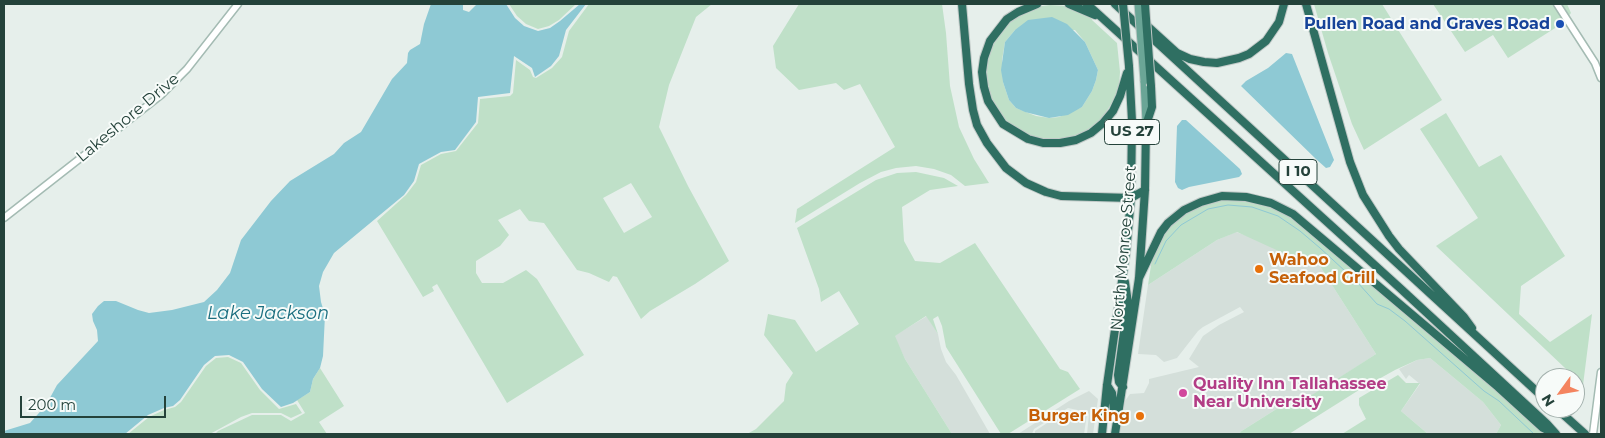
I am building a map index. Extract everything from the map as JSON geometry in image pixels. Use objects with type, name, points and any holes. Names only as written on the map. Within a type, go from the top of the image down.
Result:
[{"type":"highway","points":[[962,4],[969,84],[977,125],[986,143],[1006,168],[1026,183],[1061,196],[1131,198],[1145,190]]},
{"type":"highway","points":[[1037,4],[1007,19],[990,41],[984,58],[982,72],[988,101],[1003,124],[1015,132],[1036,141],[1060,144],[1076,140],[1091,133],[1113,111],[1120,96],[1129,66]]},
{"type":"highway","points":[[1069,4],[1104,19]]},
{"type":"highway","name":"I 10","points":[[1087,4],[1401,289],[1556,434]]},
{"type":"highway","name":"I 10","points":[[1115,4],[1535,390]]},
{"type":"highway","points":[[1123,4],[1177,53],[1190,59],[1217,63],[1249,54],[1266,41],[1279,22],[1284,4]]},
{"type":"highway","name":"North Monroe Street","points":[[1102,434],[1131,198],[1132,121],[1123,4]]},
{"type":"highway","name":"North Monroe Street","points":[[1115,434],[1139,278],[1145,190],[1146,125],[1152,107],[1148,83],[1143,4]]},
{"type":"highway","points":[[1306,4],[1350,162],[1363,194],[1394,242],[1464,316],[1480,340]]},
{"type":"highway","points":[[1139,278],[1161,232],[1168,223],[1184,210],[1201,202],[1222,196],[1246,197],[1271,202],[1293,214],[1543,428],[1556,434]]},
{"type":"highway","points":[[1123,273],[1128,303],[1118,375],[1119,382],[1123,387]]},
{"type":"highway","points":[[1107,385],[1112,393],[1116,425]]},
{"type":"highway","points":[[1567,418],[1585,434]]},
{"type":"street","name":"Lakeshore Drive","points":[[4,218],[161,95],[192,63],[238,4]]},
{"type":"street","points":[[1557,4],[1594,63],[1601,78]]},
{"type":"street","points":[[1593,434],[1601,372]]},
{"type":"shaded area","points":[[1236,232],[1316,260],[1376,354],[1301,403],[1297,396],[1240,432],[1241,434],[1120,434],[1125,401],[1130,394],[1144,393],[1149,379],[1199,367],[1189,359],[1203,336],[1244,312],[1240,307],[1203,327],[1177,358],[1164,362],[1156,355],[1138,354],[1148,285],[1217,240]]},
{"type":"shaded area","points":[[927,316],[938,334],[946,362],[956,375],[990,434],[952,434],[905,359],[894,336]]},
{"type":"shaded area","points":[[1430,358],[1483,402],[1501,425],[1496,434],[1428,434],[1401,411],[1420,384],[1409,375],[1406,379],[1399,369],[1417,360]]},
{"type":"shaded area","points":[[1089,391],[1098,399],[1093,434],[1087,434],[1089,414],[1068,408],[1034,429],[1032,434],[1018,434],[1069,401]]},
{"type":"shaded area","points":[[1067,410],[1087,414],[1084,434],[1035,434],[1035,431]]},
{"type":"green space","points":[[509,4],[576,4],[559,20],[549,26],[538,29],[526,24],[517,16]]},
{"type":"green space","points":[[589,4],[712,4],[696,17],[669,85],[659,127],[688,186],[729,261],[650,311],[641,319],[617,277],[613,276],[609,282],[577,270],[544,223],[529,221],[520,209],[498,220],[509,235],[500,246],[476,261],[476,273],[482,283],[503,283],[526,270],[537,279],[584,355],[507,403],[437,284],[432,287],[434,291],[423,297],[377,221],[406,195],[416,182],[421,165],[441,154],[456,151],[478,123],[480,99],[510,96],[513,93],[516,60],[530,70],[533,77],[536,78],[552,68],[562,57],[569,31]],"holes":[[[631,183],[652,217],[624,233],[603,198]]]},
{"type":"green space","points":[[799,4],[942,4],[950,86],[959,127],[974,159],[989,183],[965,186],[951,175],[934,169],[916,166],[896,168],[881,172],[860,183],[795,223],[797,209],[895,147],[860,84],[844,90],[836,83],[799,90],[776,68],[773,46]]},
{"type":"green space","points":[[1314,4],[1382,4],[1442,100],[1364,150],[1352,124]]},
{"type":"green space","points":[[1433,4],[1567,4],[1571,13],[1563,23],[1508,58],[1493,35],[1465,52]]},
{"type":"green space","points":[[1050,5],[1067,6],[1086,13],[1117,43],[1120,72],[1119,86],[1115,98],[1101,120],[1082,134],[1066,139],[1053,140],[1028,136],[1015,128],[1001,116],[987,86],[985,67],[991,45],[1013,18],[1035,7]],"holes":[[[1015,30],[1075,30],[1085,42],[1098,70],[1092,91],[1082,107],[1059,117],[1050,118],[1036,116],[1016,108],[1009,100],[1003,82],[1002,60],[1005,42]]]},
{"type":"green space","points":[[1446,113],[1479,167],[1501,155],[1565,256],[1521,286],[1519,314],[1550,342],[1592,314],[1585,369],[1565,368],[1436,246],[1478,218],[1420,129]]},
{"type":"green space","points":[[916,172],[944,178],[958,186],[930,190],[902,207],[904,241],[915,261],[940,263],[975,243],[1060,369],[1068,372],[1080,389],[1008,434],[1001,434],[946,347],[938,316],[933,319],[938,334],[926,316],[895,336],[905,359],[952,434],[747,434],[756,429],[784,401],[786,384],[793,373],[764,335],[768,314],[795,320],[816,352],[859,324],[839,291],[821,302],[819,289],[797,228],[876,180],[897,173]]},
{"type":"green space","points":[[1247,198],[1284,211],[1468,363],[1544,434],[1496,434],[1501,425],[1483,402],[1430,358],[1417,360],[1395,370],[1289,434],[1241,434],[1240,432],[1297,396],[1301,402],[1376,354],[1316,260],[1305,263],[1237,232],[1217,240],[1148,285],[1152,259],[1165,230],[1180,215],[1214,200]]},
{"type":"green space","points":[[228,357],[241,363],[260,390],[279,409],[296,404],[302,413],[291,418],[281,413],[252,413],[210,434],[128,434],[149,417],[175,407],[181,402],[206,366],[216,358]]},
{"type":"green space","points":[[320,368],[344,406],[319,422],[327,434],[215,434],[252,415],[281,415],[291,421],[305,413],[297,400],[310,392],[313,379]]},
{"type":"green space","points":[[1398,375],[1406,383],[1420,383],[1401,411],[1428,434],[1342,434],[1366,419],[1359,405],[1359,398]]},
{"type":"water","name":"Lake Jackson","points":[[431,4],[463,4],[463,10],[469,12],[477,4],[506,4],[515,18],[524,26],[538,31],[550,28],[580,4],[586,4],[566,30],[559,56],[551,66],[535,77],[532,68],[514,56],[510,93],[478,97],[476,122],[455,150],[441,152],[419,164],[414,181],[404,195],[334,253],[323,272],[319,286],[325,315],[323,356],[320,368],[313,379],[310,392],[293,403],[281,407],[262,389],[243,362],[229,355],[215,356],[204,365],[180,400],[173,406],[148,415],[125,434],[4,434],[4,431],[30,423],[46,405],[57,385],[98,341],[92,314],[104,301],[116,301],[149,313],[172,310],[204,302],[217,290],[230,273],[241,240],[271,201],[290,181],[334,154],[344,143],[361,132],[392,79],[407,63],[410,50],[420,44]]},
{"type":"water","points":[[1052,17],[1067,24],[1085,42],[1098,70],[1092,91],[1082,107],[1068,115],[1049,118],[1016,108],[1009,100],[1001,70],[1005,42],[1015,30],[1028,20]]},
{"type":"water","points":[[1286,53],[1292,54],[1334,160],[1330,167],[1326,168],[1317,160],[1241,86]]},
{"type":"water","points":[[1182,120],[1186,120],[1240,169],[1242,174],[1239,177],[1182,190],[1178,188],[1175,182],[1177,126]]},
{"type":"waterway","points":[[1155,264],[1166,241],[1181,225],[1208,209],[1228,205],[1252,207],[1278,216],[1320,248],[1358,283],[1377,304],[1389,309],[1405,321],[1484,391],[1499,401],[1534,434]]},
{"type":"place","name":"Pullen Road and Graves Road","points":[[1560,24]]},
{"type":"place","name":"Wahoo Seafood Grill","points":[[1259,269]]},
{"type":"place","name":"Quality Inn Tallahassee Near University","points":[[1183,393]]},
{"type":"place","name":"Burger King","points":[[1140,416]]}]
